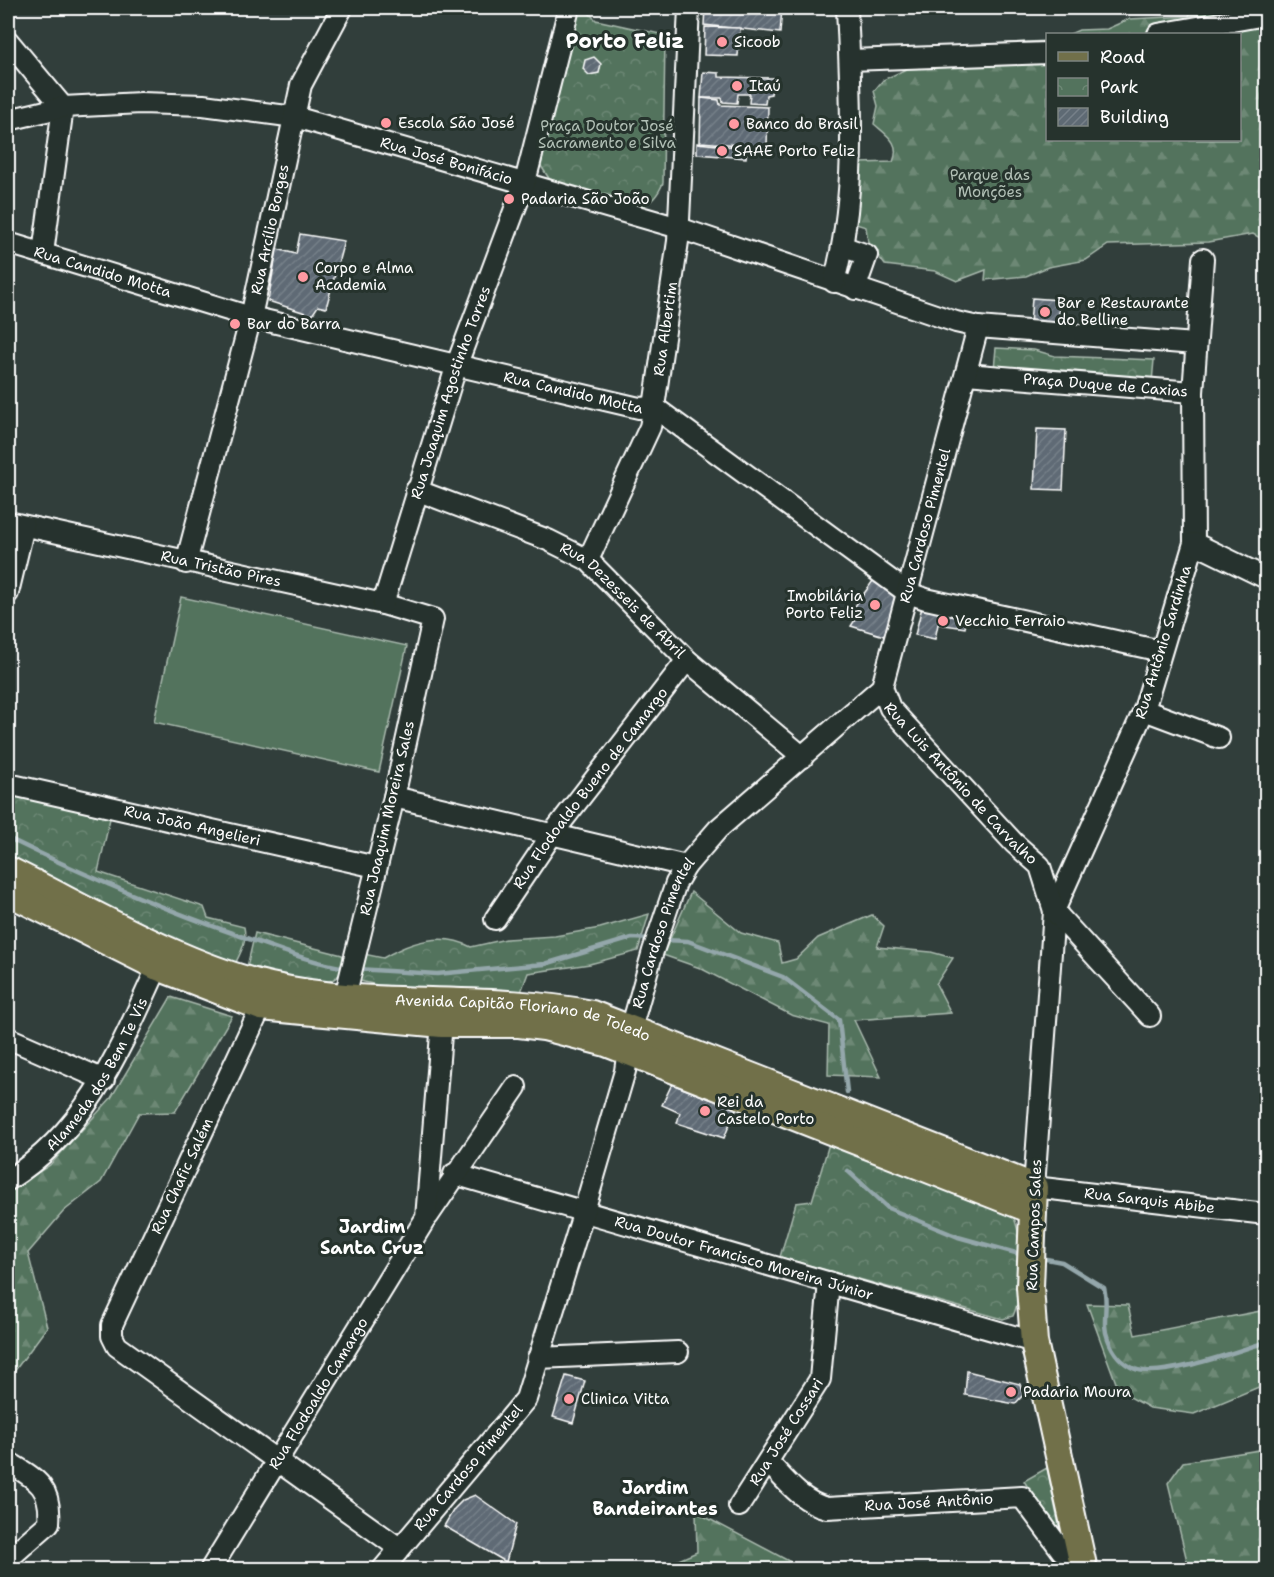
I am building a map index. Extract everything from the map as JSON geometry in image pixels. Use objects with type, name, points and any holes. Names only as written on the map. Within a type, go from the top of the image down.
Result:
[{"type":"main road","name":"Avenida Capitão Floriano de Toledo","points":[[8,870],[162,958],[271,987],[630,1040],[764,1093],[842,1135],[876,1149],[1033,1199]]},
{"type":"main road","name":"Avenida Capitão Floriano de Toledo","points":[[8,892],[162,958],[261,1007],[344,998]]},
{"type":"main road","name":"Avenida Capitão Floriano de Toledo","points":[[764,1093],[832,1107],[1033,1199]]},
{"type":"main road","name":"Rua Campos Sales","points":[[1033,1199],[1030,1287],[1034,1342],[1082,1562]]},
{"type":"street","name":"Rua Arcílio Borges","points":[[186,563],[251,317],[301,85],[342,8]]},
{"type":"street","name":"Rua Joaquim Agostinho Torres","points":[[383,604],[416,490],[457,364],[525,182],[569,8]]},
{"type":"street","name":"Rua Albertim","points":[[588,560],[650,427],[654,407],[679,228],[687,8]]},
{"type":"street","points":[[834,282],[844,247],[850,174],[850,60],[847,8]]},
{"type":"street","points":[[1164,33],[1266,15]]},
{"type":"street","points":[[8,41],[63,107],[43,252]]},
{"type":"street","points":[[850,60],[1046,53]]},
{"type":"street","name":"Rua José Bonifácio","points":[[8,120],[63,107],[175,103],[295,117],[679,228],[855,289],[978,327]]},
{"type":"street","name":"Rua Candido Motta","points":[[8,243],[251,317],[639,408],[654,407],[908,593],[926,599],[1161,651]]},
{"type":"street","points":[[844,247],[867,255],[855,289]]},
{"type":"street","name":"Praça Duque de Caxias","points":[[966,374],[1193,392],[1203,259]]},
{"type":"street","points":[[978,327],[1195,344]]},
{"type":"street","name":"Rua Cardoso Pimentel","points":[[382,1569],[526,1399],[584,1211],[653,951],[675,883],[686,866],[718,829],[882,687],[978,327]]},
{"type":"street","name":"Rua Antônio Sardinha","points":[[1054,911],[1144,710],[1194,543],[1193,392]]},
{"type":"street","name":"Rua Dezesseis de Abril","points":[[416,490],[548,540],[588,560],[687,660],[803,757]]},
{"type":"street","points":[[8,593],[16,524]]},
{"type":"street","name":"Rua Tristão Pires","points":[[16,524],[186,563],[383,604],[433,619]]},
{"type":"street","points":[[1194,543],[1266,578]]},
{"type":"street","name":"Rua Joaquim Moreira Sales","points":[[344,998],[394,797],[433,619]]},
{"type":"street","name":"Rua Flodoaldo Bueno de Camargo","points":[[495,919],[553,833],[687,660]]},
{"type":"street","name":"Rua Luis Antônio de Carvalho","points":[[882,687],[890,708],[1014,843],[1040,866],[1054,911],[1150,1017]]},
{"type":"street","points":[[1144,710],[1219,738]]},
{"type":"street","name":"Rua João Angelieri","points":[[8,784],[376,867]]},
{"type":"street","points":[[394,797],[686,866]]},
{"type":"street","name":"Rua Campos Sales","points":[[1033,1199],[1054,911]]},
{"type":"street","name":"Alameda dos Bem Te Vis","points":[[8,1180],[27,1168],[61,1138],[104,1080],[162,958]]},
{"type":"street","name":"Rua Chafic Salém","points":[[261,1007],[112,1325],[112,1336],[117,1346],[277,1460]]},
{"type":"street","name":"Rua Flodoaldo Camargo","points":[[426,1218],[443,1014]]},
{"type":"street","points":[[8,1038],[104,1080]]},
{"type":"street","name":"Rua Flodoaldo Camargo","points":[[210,1569],[426,1218],[454,1174],[516,1088]]},
{"type":"street","name":"Rua Doutor Francisco Moreira Júnior","points":[[454,1174],[1034,1342]]},
{"type":"street","name":"Rua Sarquis Abibe","points":[[1033,1199],[1266,1214]]},
{"type":"street","name":"Rua José Cossari","points":[[739,1506],[820,1379],[829,1282]]},
{"type":"street","points":[[538,1358],[678,1352]]},
{"type":"street","points":[[277,1460],[399,1548]]},
{"type":"street","points":[[8,1462],[39,1481],[47,1496],[50,1510],[49,1523],[8,1559]]},
{"type":"street","name":"Rua José Antônio","points":[[768,1462],[801,1496],[814,1505],[827,1508],[1022,1497],[1062,1551],[1082,1562]]},
{"type":"green space","name":"Parque das Monções","points":[[1192,8],[1266,8],[1266,241],[1253,234],[1208,242],[1108,245],[1086,260],[1048,267],[1026,276],[985,280],[986,270],[957,281],[935,271],[885,265],[868,242],[866,227],[856,224],[860,163],[893,162],[895,155],[892,140],[874,124],[878,106],[874,91],[883,80],[919,63],[934,47],[1046,41],[1046,141],[1241,141],[1241,33],[1072,33],[1079,30],[1107,29],[1129,19],[1189,16]]},
{"type":"green space","name":"Praça Doutor José Sacramento e Silva","points":[[586,10],[596,20],[665,35],[663,183],[654,198],[640,208],[550,180],[541,166],[575,16]]},
{"type":"green space","points":[[996,348],[1034,350],[1055,356],[1154,360],[1152,382],[994,369]]},
{"type":"green space","points":[[181,597],[407,646],[379,772],[154,722]]},
{"type":"green space","points":[[8,790],[111,814],[98,872],[204,907],[208,918],[244,927],[244,941],[236,962],[232,964],[180,943],[8,859]]},
{"type":"green space","points":[[691,892],[741,933],[778,943],[782,963],[796,959],[818,938],[872,915],[884,926],[877,947],[931,952],[953,958],[936,984],[951,1013],[854,1020],[881,1077],[828,1075],[829,1025],[791,1015],[700,968],[663,955]]},
{"type":"green space","points":[[649,914],[638,951],[590,964],[528,973],[521,992],[377,985],[356,980],[364,954],[383,958],[404,947],[426,940],[449,940],[471,947],[506,939],[555,936],[600,928]]},
{"type":"green space","points":[[255,933],[342,955],[346,962],[340,974],[330,981],[318,984],[290,980],[249,969],[247,967]]},
{"type":"green space","points":[[171,997],[232,1016],[175,1112],[139,1113],[101,1182],[64,1211],[28,1253],[47,1327],[8,1380],[8,1192],[50,1165],[111,1098]]},
{"type":"green space","points":[[831,1137],[1012,1214],[1019,1236],[1021,1265],[1019,1293],[1013,1316],[1003,1319],[780,1257],[796,1203],[812,1201]]},
{"type":"green space","points":[[1087,1304],[1128,1305],[1135,1335],[1266,1310],[1266,1384],[1194,1414],[1150,1408],[1119,1391]]},
{"type":"green space","points":[[1266,1449],[1266,1569],[1189,1569],[1168,1483],[1183,1462]]},
{"type":"green space","points":[[1047,1468],[1062,1540],[1024,1481]]},
{"type":"green space","points":[[696,1512],[800,1567],[809,1569],[658,1569],[697,1552]]},
{"type":"building","points":[[705,8],[782,8],[780,33],[704,25]]},
{"type":"building","name":"Sicoob","points":[[705,27],[740,28],[738,56],[704,55]]},
{"type":"building","points":[[594,57],[601,64],[599,73],[589,75],[583,69],[585,60]]},
{"type":"building","name":"Itaú","points":[[703,72],[719,73],[719,77],[773,78],[771,94],[766,95],[765,104],[749,103],[750,94],[738,94],[737,103],[723,102],[722,98],[701,98]]},
{"type":"building","name":"Banco do Brasil","points":[[701,98],[719,100],[720,105],[768,107],[767,147],[700,142]]},
{"type":"building","name":"SAAE Porto Feliz","points":[[697,143],[747,148],[746,158],[697,154]]},
{"type":"building","name":"Corpo e Alma Academia","points":[[300,234],[344,241],[326,308],[318,306],[312,315],[268,301],[277,249],[296,254]]},
{"type":"building","name":"Bar e Restaurante do Belline","points":[[1032,298],[1060,300],[1058,326],[1030,325]]},
{"type":"building","points":[[1037,429],[1066,430],[1063,490],[1034,489]]},
{"type":"building","name":"Imobilária Porto Feliz","points":[[875,578],[898,594],[884,636],[851,626],[855,620],[848,616]]},
{"type":"building","name":"Vecchio Ferraio","points":[[922,607],[967,618],[965,628],[938,624],[935,639],[915,635]]},
{"type":"building","name":"Rei da Castelo Porto","points":[[672,1084],[736,1109],[724,1138],[677,1123],[680,1113],[662,1105]]},
{"type":"building","points":[[967,1371],[1020,1384],[1023,1395],[1015,1404],[965,1395]]},
{"type":"building","name":"Clinica Vitta","points":[[566,1376],[585,1381],[573,1423],[553,1417]]},
{"type":"building","points":[[475,1495],[516,1524],[506,1562],[444,1526],[454,1509],[463,1500]]},
{"type":"waterway","points":[[8,838],[188,917],[297,956],[346,968]]},
{"type":"waterway","points":[[357,969],[437,974],[545,964],[632,938],[651,939]]},
{"type":"waterway","points":[[662,940],[688,941],[783,977],[839,1020],[847,1092]]},
{"type":"waterway","points":[[848,1171],[888,1208],[958,1237],[1023,1255]]},
{"type":"waterway","points":[[1041,1258],[1062,1262],[1104,1288],[1105,1327],[1108,1339],[1118,1357],[1135,1369],[1147,1371],[1181,1367],[1266,1342]]},
{"type":"place","name":"Sicoob","points":[[722,42]]},
{"type":"place","name":"Itaú","points":[[737,86]]},
{"type":"place","name":"Escola São José","points":[[386,123]]},
{"type":"place","name":"Banco do Brasil","points":[[734,124]]},
{"type":"place","name":"SAAE Porto Feliz","points":[[722,151]]},
{"type":"place","name":"Padaria São João","points":[[509,199]]},
{"type":"place","name":"Corpo e Alma Academia","points":[[303,277]]},
{"type":"place","name":"Bar e Restaurante do Belline","points":[[1045,312]]},
{"type":"place","name":"Bar do Barra","points":[[235,324]]},
{"type":"place","name":"Imobilária Porto Feliz","points":[[875,605]]},
{"type":"place","name":"Vecchio Ferraio","points":[[943,621]]},
{"type":"place","name":"Rei da Castelo Porto","points":[[705,1111]]},
{"type":"place","name":"Padaria Moura","points":[[1011,1392]]},
{"type":"place","name":"Clinica Vitta","points":[[569,1399]]},
{"type":"district","name":"Porto Feliz","points":[[625,41]]},
{"type":"district","name":"Jardim Santa Cruz","points":[[372,1237]]},
{"type":"district","name":"Jardim Bandeirantes","points":[[655,1498]]}]
